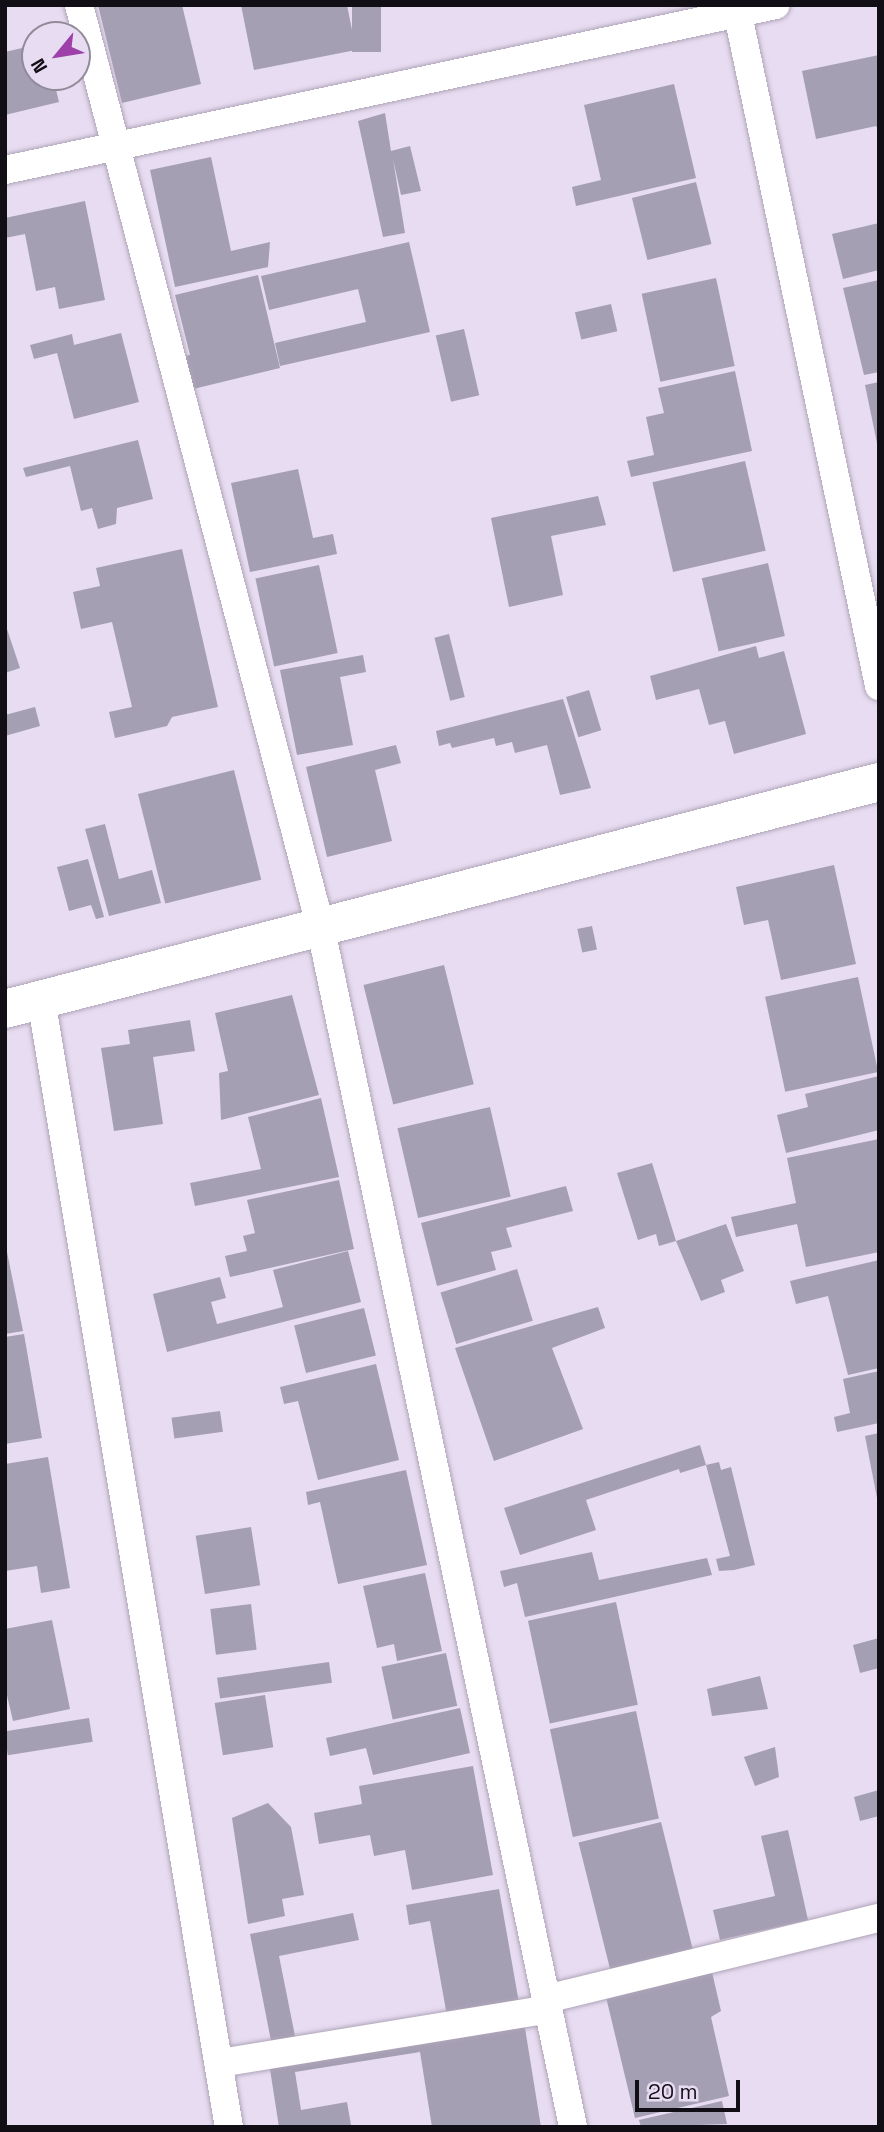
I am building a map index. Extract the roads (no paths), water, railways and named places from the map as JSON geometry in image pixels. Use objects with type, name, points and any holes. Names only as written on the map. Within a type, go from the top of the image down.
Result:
[{"type":"street","points":[[79,5],[113,144],[320,925],[573,2127]]},
{"type":"street","points":[[5,170],[113,144],[737,10],[776,5]]},
{"type":"street","points":[[737,10],[879,686]]},
{"type":"street","points":[[5,1009],[320,925],[879,782]]},
{"type":"street","points":[[41,999],[229,2127]]},
{"type":"street","points":[[220,2063],[547,2004],[879,1918]]}]
